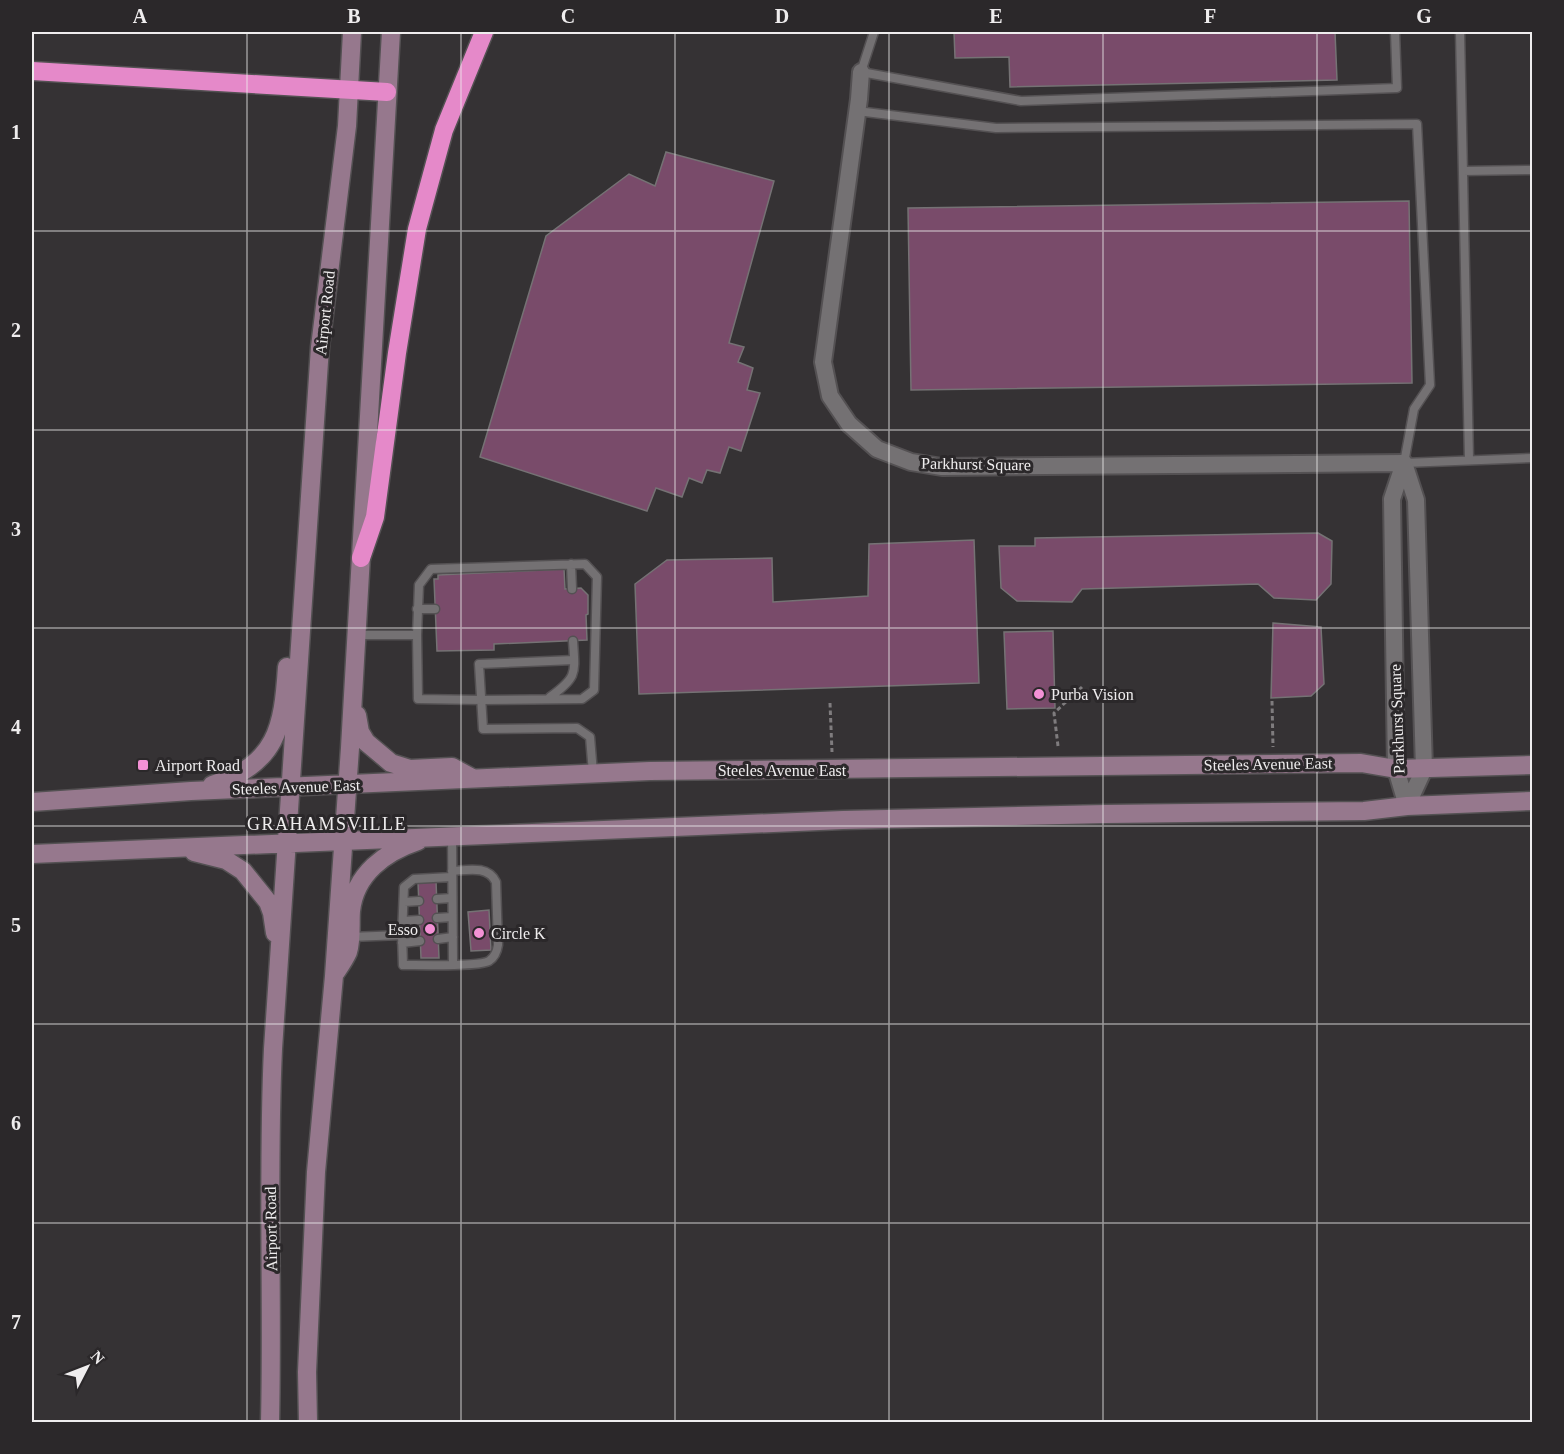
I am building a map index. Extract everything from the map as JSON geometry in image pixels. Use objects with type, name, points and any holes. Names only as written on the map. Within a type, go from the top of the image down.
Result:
[{"type":"highway","points":[[361,558],[375,518],[401,324],[417,230],[444,130],[484,32]]},
{"type":"highway","points":[[32,71],[387,92]]},
{"type":"main road","name":"Airport Road","points":[[270,1422],[272,1323],[270,1109],[320,348],[347,126],[352,32]]},
{"type":"main road","points":[[308,1422],[316,1172],[334,976],[355,680],[391,32]]},
{"type":"main road","points":[[190,791],[233,778],[249,767],[270,746],[279,730],[283,712],[289,632],[303,608]]},
{"type":"main road","points":[[355,680],[360,732],[366,742],[382,757],[399,767],[410,769],[452,767],[474,779]]},
{"type":"main road","name":"Steeles Avenue East","points":[[32,802],[190,791],[650,771],[1361,763],[1396,769],[1533,765]]},
{"type":"main road","points":[[32,854],[876,819],[1364,811],[1407,806],[1533,801]]},
{"type":"main road","points":[[334,976],[348,951],[353,898],[363,878],[389,853],[410,844],[443,836]]},
{"type":"main road","points":[[177,847],[226,860],[243,871],[261,892],[272,913],[279,965]]},
{"type":"street","name":"Parkhurst Square","points":[[861,72],[823,362],[830,396],[849,424],[877,449],[911,462],[942,467],[1404,463]]},
{"type":"street","name":"Parkhurst Square","points":[[1404,463],[1416,500],[1424,768],[1407,806]]},
{"type":"street","name":"Parkhurst Square","points":[[1404,463],[1392,499],[1396,769],[1407,806]]},
{"type":"lane","points":[[874,32],[861,72],[1021,101],[1397,88],[1395,32]]},
{"type":"lane","points":[[1460,32],[1469,459]]},
{"type":"lane","points":[[856,111],[996,128],[1417,124],[1430,386],[1414,409],[1404,463],[1533,458]]},
{"type":"lane","points":[[1463,171],[1533,170]]},
{"type":"lane","points":[[571,564],[572,589]]},
{"type":"lane","points":[[571,564],[585,564],[597,577],[594,690],[582,699],[418,699],[419,585],[431,569],[571,564]]},
{"type":"lane","points":[[417,609],[435,609]]},
{"type":"lane","points":[[357,635],[417,635]]},
{"type":"lane","points":[[550,698],[567,685],[574,673],[573,640]]},
{"type":"lane","points":[[574,660],[479,664],[483,729],[577,728],[590,738],[593,773]]},
{"type":"lane","points":[[443,836],[452,874],[453,964]]},
{"type":"lane","points":[[479,870],[493,875],[496,882],[497,953],[489,961],[481,963],[403,965],[404,887],[414,879],[452,874],[479,870]]},
{"type":"lane","points":[[437,899],[452,898]]},
{"type":"lane","points":[[404,902],[419,901]]},
{"type":"lane","points":[[437,918],[452,917]]},
{"type":"lane","points":[[403,921],[419,920]]},
{"type":"lane","points":[[349,937],[420,941]]},
{"type":"lane","points":[[438,939],[453,937]]},
{"type":"path","points":[[1058,746],[1054,713],[1082,687]]},
{"type":"path","points":[[1272,701],[1273,752]]},
{"type":"path","points":[[830,703],[832,754]]},
{"type":"building","points":[[954,32],[1335,32],[1337,80],[1010,87],[1009,57],[955,58]]},
{"type":"building","points":[[666,152],[774,181],[729,343],[744,347],[738,362],[753,368],[747,390],[760,393],[741,451],[729,447],[720,473],[707,470],[702,483],[689,478],[682,497],[656,488],[647,511],[480,457],[546,236],[629,174],[655,186]]},
{"type":"building","points":[[1409,201],[1412,383],[911,390],[908,208]]},
{"type":"building","points":[[1318,533],[1332,541],[1331,584],[1316,600],[1274,598],[1258,584],[1082,589],[1072,602],[1017,601],[1001,588],[999,546],[1035,546],[1035,538]]},
{"type":"building","points":[[974,540],[979,683],[639,694],[635,584],[667,560],[772,558],[773,602],[853,597],[868,596],[869,544]]},
{"type":"building","points":[[564,569],[565,589],[581,588],[588,595],[587,640],[494,644],[494,650],[437,651],[434,579],[438,579],[438,575]]},
{"type":"building","points":[[1273,623],[1321,627],[1324,684],[1311,696],[1271,698]]},
{"type":"building","points":[[1053,631],[1055,708],[1007,709],[1004,632]]},
{"type":"building","points":[[436,881],[439,958],[421,958],[418,882]]},
{"type":"building","points":[[489,910],[491,950],[471,951],[468,912]]},
{"type":"place","name":"Purba Vision","points":[[1039,694]]},
{"type":"place","name":"Airport Road","points":[[143,765]]},
{"type":"place","name":"Esso","points":[[430,929]]},
{"type":"place","name":"Circle K","points":[[479,933]]},
{"type":"district","name":"GRAHAMSVILLE","points":[[327,824]]}]
